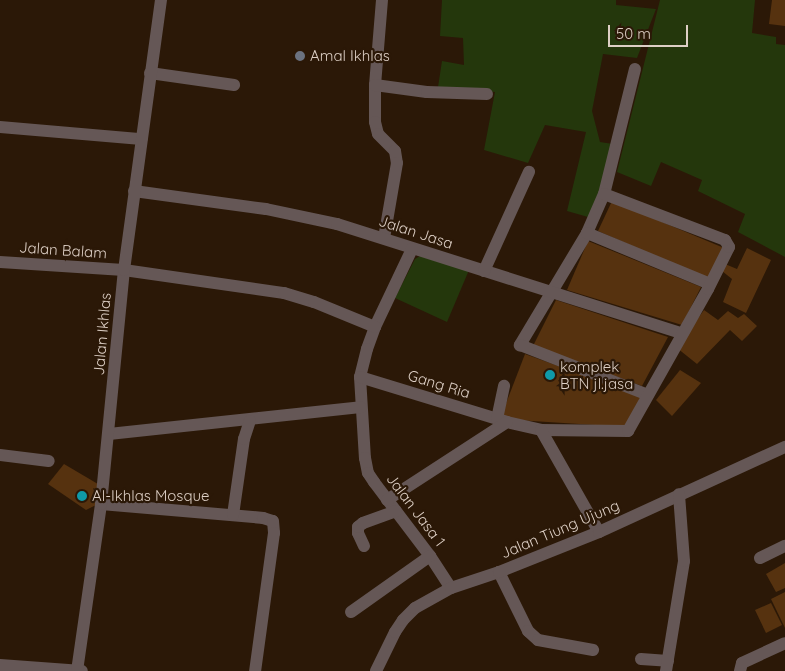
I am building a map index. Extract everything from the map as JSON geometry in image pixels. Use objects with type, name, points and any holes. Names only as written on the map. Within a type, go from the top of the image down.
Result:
[{"type":"street","name":"Jalan Ikhlas","points":[[77,671],[102,504],[124,270],[161,0]]},
{"type":"street","points":[[382,0],[375,85],[375,122],[378,134],[391,144],[395,151],[397,163],[384,238]]},
{"type":"street","points":[[604,194],[725,240],[729,247],[648,395],[520,345],[587,233],[604,194],[635,70]]},
{"type":"street","points":[[150,73],[234,84]]},
{"type":"street","points":[[375,85],[428,92],[487,94]]},
{"type":"street","points":[[0,126],[141,139]]},
{"type":"street","points":[[484,271],[529,172]]},
{"type":"street","name":"Jalan Jasa","points":[[134,192],[266,209],[337,224],[681,334]]},
{"type":"street","points":[[587,233],[710,284]]},
{"type":"street","name":"Jalan Jasa 1","points":[[412,249],[375,327],[360,377],[364,458],[368,473],[430,556],[451,588]]},
{"type":"street","name":"Jalan Balam","points":[[0,262],[124,270],[284,293],[314,302],[375,327]]},
{"type":"street","name":"Gang Ria","points":[[360,377],[541,430],[628,431],[648,395]]},
{"type":"street","points":[[387,500],[502,420],[504,386]]},
{"type":"street","points":[[109,434],[361,407]]},
{"type":"street","points":[[233,515],[244,439],[250,420]]},
{"type":"street","points":[[541,430],[599,532]]},
{"type":"street","name":"Jalan Tiung Ujung","points":[[376,671],[403,620],[415,608],[451,588],[499,572],[599,532],[785,447]]},
{"type":"street","points":[[0,455],[49,460]]},
{"type":"street","points":[[641,659],[667,666],[684,561],[680,494]]},
{"type":"street","points":[[102,504],[269,519],[275,524],[255,671]]},
{"type":"street","points":[[364,546],[358,533],[358,527],[363,523],[396,511]]},
{"type":"street","points":[[760,558],[785,546]]},
{"type":"street","points":[[351,612],[430,556]]},
{"type":"street","points":[[499,572],[528,631],[538,640],[593,650]]},
{"type":"street","points":[[740,671],[742,663],[785,643]]},
{"type":"street","points":[[0,665],[13,669],[82,671]]},
{"type":"green space","points":[[442,0],[616,0],[616,5],[656,9],[637,58],[603,54],[592,111],[600,142],[613,144],[602,188],[588,217],[567,211],[586,132],[545,125],[528,163],[484,150],[495,92],[438,87],[442,61],[464,65],[463,38],[440,36]]},
{"type":"green space","points":[[660,0],[755,0],[752,33],[776,37],[776,44],[785,45],[785,257],[738,232],[745,214],[698,191],[702,180],[661,162],[651,186],[617,172]]},
{"type":"green space","points":[[420,256],[469,270],[447,322],[395,298],[415,259]]},
{"type":"building","points":[[772,0],[785,0],[785,26],[769,24]]},
{"type":"building","points":[[612,201],[724,248],[708,279],[598,231]]},
{"type":"building","name":"komplek BTN jl.jasa","points":[[588,241],[701,287],[682,325],[567,290]]},
{"type":"building","points":[[747,248],[771,260],[746,313],[723,302],[732,279],[722,271],[725,264],[737,269]]},
{"type":"building","name":"komplek BTN jl.jasa","points":[[556,300],[668,337],[642,386],[533,346]]},
{"type":"building","name":"komplek BTN jl.jasa","points":[[704,310],[718,320],[728,311],[738,318],[744,314],[757,326],[742,341],[730,330],[697,364],[677,348]]},
{"type":"building","name":"komplek BTN jl.jasa","points":[[525,354],[641,396],[627,427],[500,419]]},
{"type":"building","name":"komplek BTN jl.jasa","points":[[680,370],[701,383],[672,416],[656,400]]},
{"type":"building","name":"Al-Ikhlas Mosque","points":[[64,464],[103,487],[96,505],[86,510],[48,484]]},
{"type":"building","points":[[785,563],[785,588],[776,592],[766,574]]},
{"type":"building","points":[[785,592],[785,628],[771,599]]},
{"type":"building","points":[[771,603],[782,625],[766,633],[755,610]]},
{"type":"place","name":"Amal Ikhlas","points":[[300,56]]},
{"type":"place","name":"komplek BTN jl.jasa","points":[[550,375]]},
{"type":"place","name":"Al-Ikhlas Mosque","points":[[82,496]]}]
